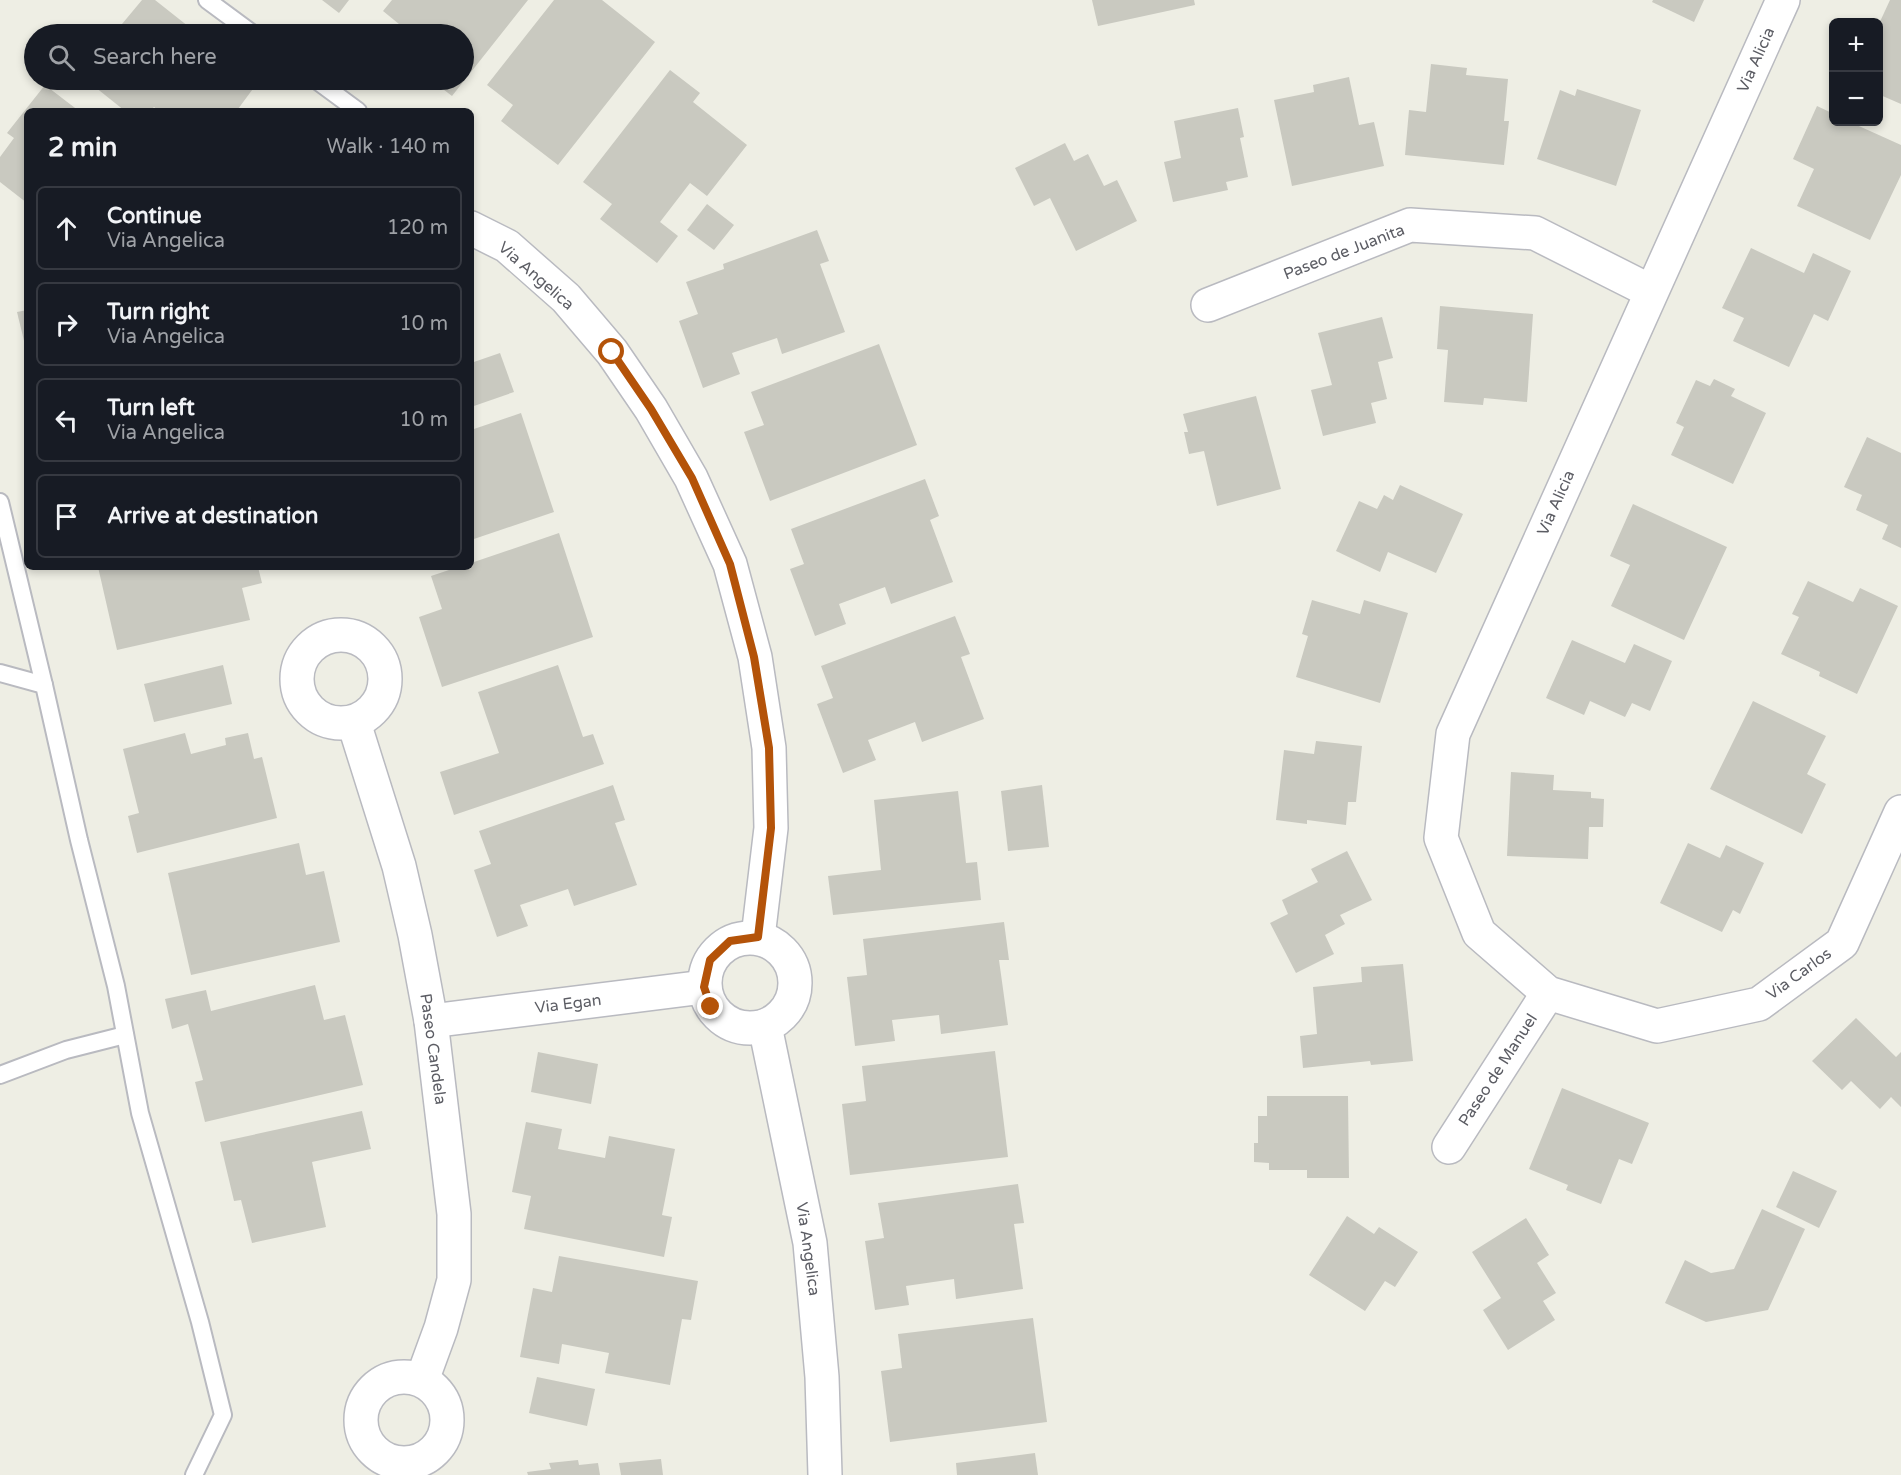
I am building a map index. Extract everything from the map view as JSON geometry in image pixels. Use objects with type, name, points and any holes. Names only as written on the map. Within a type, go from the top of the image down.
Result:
[{"type":"street","name":"Via Alicia","points":[[1548,993],[1479,933],[1441,838],[1453,734],[1650,291],[1783,0]]},
{"type":"street","name":"Paseo de Juanita","points":[[1208,305],[1410,225],[1535,233],[1650,291]]},
{"type":"street","name":"Via Angelica","points":[[474,230],[507,246],[566,298],[612,352],[651,409],[692,478],[730,564],[754,657],[769,748],[771,828],[758,937]]},
{"type":"street","name":"Paseo Candela","points":[[354,723],[399,866],[431,1022],[454,1214],[454,1280],[441,1328],[422,1380]]},
{"type":"street","name":"Via Carlos","points":[[1548,993],[1657,1026],[1759,1004],[1842,943],[1901,812]]},
{"type":"street","points":[[758,937],[784,952],[796,978],[789,1007],[765,1026],[745,1028],[726,1021],[711,1007],[704,987],[710,960],[730,941],[758,937]]},
{"type":"street","name":"Via Egan","points":[[431,1022],[704,987]]},
{"type":"street","name":"Paseo de Manuel","points":[[1449,1148],[1548,993]]},
{"type":"street","name":"Via Angelica","points":[[765,1026],[810,1243],[822,1377],[825,1475]]},
{"type":"lane","points":[[207,0],[240,24]]},
{"type":"lane","points":[[330,90],[354,108]]},
{"type":"lane","points":[[0,502],[45,686],[79,840],[116,986],[140,1113],[200,1322],[223,1415],[194,1475]]},
{"type":"lane","points":[[0,673],[45,686]]},
{"type":"lane","points":[[0,1075],[66,1050],[125,1035]]},
{"type":"building","points":[[142,0],[155,0],[185,24],[122,24]]},
{"type":"building","points":[[322,0],[349,0],[339,13]]},
{"type":"building","points":[[392,0],[528,0],[474,68],[474,24],[399,24],[383,11]]},
{"type":"building","points":[[554,0],[602,0],[655,42],[558,165],[501,121],[513,105],[487,85]]},
{"type":"building","points":[[1092,0],[1194,0],[1195,5],[1098,26]]},
{"type":"building","points":[[1653,0],[1704,0],[1694,22],[1652,2]]},
{"type":"building","points":[[1890,0],[1901,0],[1901,104],[1883,96],[1882,18]]},
{"type":"building","points":[[1431,64],[1467,68],[1466,75],[1508,79],[1504,121],[1509,121],[1504,165],[1405,155],[1409,110],[1426,112]]},
{"type":"building","points":[[670,70],[700,93],[693,102],[747,145],[707,196],[690,183],[660,222],[678,236],[657,263],[600,219],[612,204],[583,182]]},
{"type":"building","points":[[1349,77],[1359,125],[1374,122],[1384,166],[1292,186],[1274,100],[1314,92],[1313,85]]},
{"type":"building","points":[[1577,89],[1641,110],[1616,186],[1537,159],[1560,90],[1575,96]]},
{"type":"building","points":[[41,90],[52,90],[75,108],[27,108]]},
{"type":"building","points":[[99,90],[252,90],[239,108],[121,108]]},
{"type":"building","points":[[444,90],[457,90],[452,96]]},
{"type":"building","points":[[1817,106],[1829,112],[1829,126],[1859,126],[1901,145],[1901,175],[1870,240],[1797,206],[1814,169],[1793,159]]},
{"type":"building","points":[[1238,108],[1244,137],[1240,138],[1248,177],[1226,182],[1228,190],[1173,202],[1164,162],[1181,158],[1174,121]]},
{"type":"building","points":[[24,112],[24,201],[0,182],[0,157],[14,138],[7,133]]},
{"type":"building","points":[[1065,143],[1074,161],[1088,154],[1104,186],[1117,180],[1137,221],[1076,251],[1050,198],[1034,206],[1015,168]]},
{"type":"building","points":[[707,204],[734,225],[714,250],[687,230]]},
{"type":"building","points":[[817,230],[829,261],[820,264],[845,332],[782,354],[777,338],[732,353],[740,374],[703,388],[679,321],[698,314],[686,282],[724,269],[723,264]]},
{"type":"building","points":[[1751,248],[1804,273],[1813,253],[1851,271],[1828,321],[1814,314],[1789,367],[1733,341],[1744,318],[1722,308]]},
{"type":"building","points":[[1440,306],[1533,314],[1527,402],[1484,398],[1483,405],[1444,402],[1448,350],[1437,349]]},
{"type":"building","points":[[24,311],[24,341],[17,312]]},
{"type":"building","points":[[1382,317],[1393,358],[1378,362],[1387,399],[1371,403],[1376,423],[1323,436],[1311,390],[1332,385],[1318,333]]},
{"type":"building","points":[[879,344],[917,445],[770,501],[744,432],[764,425],[751,392]]},
{"type":"building","points":[[500,353],[514,392],[474,406],[474,362]]},
{"type":"building","points":[[1714,379],[1735,389],[1731,396],[1766,413],[1733,484],[1671,455],[1684,427],[1676,423],[1696,380],[1710,386]]},
{"type":"building","points":[[1256,396],[1281,489],[1217,506],[1204,451],[1189,454],[1184,432],[1188,432],[1183,414]]},
{"type":"building","points":[[521,413],[554,512],[474,539],[474,429]]},
{"type":"building","points":[[1867,437],[1901,453],[1901,548],[1882,539],[1888,525],[1856,510],[1862,495],[1844,487]]},
{"type":"building","points":[[925,479],[939,516],[930,520],[953,582],[891,604],[885,587],[839,604],[846,624],[815,636],[790,569],[804,564],[791,529]]},
{"type":"building","points":[[1400,485],[1463,514],[1436,573],[1388,552],[1380,572],[1336,551],[1359,501],[1377,509],[1384,495],[1393,500]]},
{"type":"building","points":[[1633,504],[1727,547],[1684,640],[1611,606],[1630,565],[1610,556]]},
{"type":"building","points":[[559,533],[593,637],[442,687],[419,617],[442,609],[431,576],[449,570],[474,570],[474,562]]},
{"type":"building","points":[[99,570],[259,570],[262,583],[242,588],[250,620],[117,650]]},
{"type":"building","points":[[1808,581],[1853,602],[1860,588],[1898,606],[1857,694],[1819,676],[1820,672],[1781,654],[1799,617],[1792,614]]},
{"type":"building","points":[[1312,600],[1360,614],[1364,600],[1408,613],[1380,703],[1296,677],[1308,636],[1302,634]]},
{"type":"building","points":[[955,616],[970,654],[961,657],[984,719],[922,742],[915,722],[868,740],[876,760],[843,773],[817,704],[833,698],[821,666]]},
{"type":"building","points":[[1572,640],[1625,663],[1634,644],[1672,661],[1650,711],[1632,703],[1625,717],[1590,701],[1584,715],[1546,698]]},
{"type":"building","points":[[223,665],[232,704],[154,722],[144,684]]},
{"type":"building","points":[[558,665],[583,737],[593,734],[604,764],[454,815],[440,772],[499,753],[478,692]]},
{"type":"building","points":[[1753,701],[1826,736],[1807,774],[1826,784],[1802,834],[1710,789]]},
{"type":"building","points":[[185,733],[191,754],[226,745],[225,738],[248,733],[254,759],[262,757],[277,818],[137,853],[128,816],[139,813],[123,749]]},
{"type":"building","points":[[1316,741],[1362,746],[1356,802],[1348,802],[1346,825],[1307,820],[1307,824],[1276,820],[1284,750],[1314,754]]},
{"type":"building","points":[[1511,772],[1554,775],[1553,790],[1591,792],[1591,798],[1604,799],[1603,827],[1589,827],[1588,859],[1507,856]]},
{"type":"building","points":[[613,785],[625,820],[615,823],[637,885],[574,906],[568,889],[520,905],[528,926],[497,937],[474,870],[491,864],[479,831]]},
{"type":"building","points":[[1042,785],[1049,847],[1008,851],[1001,791]]},
{"type":"building","points":[[958,791],[966,863],[977,862],[981,900],[833,915],[828,876],[881,870],[874,800]]},
{"type":"building","points":[[299,843],[306,875],[324,871],[340,942],[191,975],[168,873]]},
{"type":"building","points":[[1688,843],[1720,858],[1726,845],[1764,863],[1740,914],[1733,910],[1722,932],[1660,903]]},
{"type":"building","points":[[1347,851],[1372,900],[1340,915],[1345,924],[1325,935],[1334,954],[1296,973],[1270,923],[1288,914],[1282,900],[1318,882],[1311,869]]},
{"type":"building","points":[[1004,922],[1009,960],[999,960],[1008,1025],[941,1034],[939,1015],[892,1020],[895,1041],[855,1046],[847,977],[867,975],[863,939]]},
{"type":"building","points":[[1403,964],[1413,1061],[1371,1065],[1370,1061],[1303,1068],[1300,1036],[1317,1034],[1313,987],[1362,982],[1361,967]]},
{"type":"building","points":[[315,985],[324,1020],[345,1015],[363,1085],[205,1122],[195,1082],[203,1080],[188,1024],[172,1029],[165,999],[206,990],[211,1011]]},
{"type":"building","points":[[1856,1018],[1896,1057],[1901,1052],[1901,1107],[1891,1097],[1880,1109],[1851,1081],[1842,1090],[1812,1061]]},
{"type":"building","points":[[995,1051],[1008,1157],[850,1175],[842,1104],[866,1101],[862,1066]]},
{"type":"building","points":[[538,1052],[598,1064],[591,1104],[531,1092]]},
{"type":"building","points":[[1562,1088],[1649,1123],[1632,1164],[1619,1159],[1601,1204],[1566,1190],[1568,1185],[1529,1169]]},
{"type":"building","points":[[1267,1096],[1348,1096],[1349,1178],[1307,1178],[1307,1170],[1269,1170],[1269,1163],[1254,1162],[1254,1143],[1258,1143],[1258,1116],[1267,1116]]},
{"type":"building","points":[[362,1111],[371,1149],[312,1162],[326,1227],[252,1243],[241,1200],[234,1201],[220,1142]]},
{"type":"building","points":[[526,1122],[562,1129],[558,1149],[605,1158],[609,1136],[675,1149],[662,1215],[672,1217],[664,1257],[524,1229],[531,1196],[512,1192]]},
{"type":"building","points":[[1793,1171],[1837,1191],[1819,1228],[1776,1207]]},
{"type":"building","points":[[1018,1184],[1024,1223],[1014,1224],[1023,1289],[956,1299],[954,1279],[906,1286],[909,1305],[875,1310],[865,1241],[884,1238],[878,1203]]},
{"type":"building","points":[[1762,1209],[1805,1229],[1768,1310],[1706,1322],[1665,1303],[1685,1260],[1711,1273],[1734,1269]]},
{"type":"building","points":[[1347,1216],[1374,1234],[1379,1227],[1418,1252],[1395,1287],[1385,1281],[1365,1311],[1309,1275]]},
{"type":"building","points":[[1526,1218],[1549,1255],[1537,1263],[1556,1293],[1543,1301],[1555,1320],[1508,1350],[1483,1310],[1501,1298],[1472,1252]]},
{"type":"building","points":[[559,1256],[698,1281],[691,1320],[682,1319],[670,1385],[605,1373],[609,1353],[562,1344],[559,1364],[520,1357],[533,1288],[552,1292]]},
{"type":"building","points":[[1033,1318],[1047,1422],[890,1442],[881,1371],[902,1368],[898,1334]]},
{"type":"building","points":[[537,1377],[595,1389],[587,1426],[529,1413]]},
{"type":"building","points":[[1035,1453],[1038,1475],[957,1475],[956,1463]]},
{"type":"building","points":[[661,1459],[663,1475],[621,1475],[619,1463]]},
{"type":"building","points":[[578,1460],[579,1465],[598,1463],[600,1475],[528,1475],[527,1472],[551,1469],[549,1463]]},
{"type":"route","points":[[612,352],[651,409],[692,478],[730,564],[754,657],[769,748],[771,828],[758,937],[730,941],[710,960],[704,987],[711,1007]]}]
